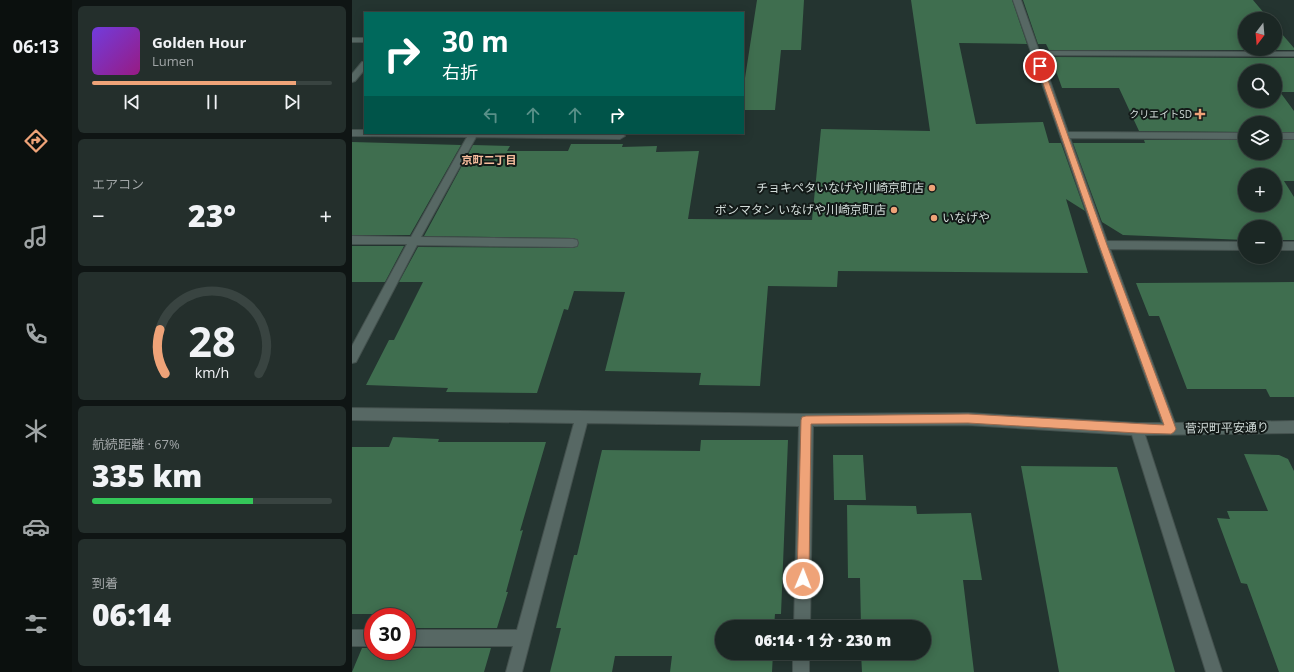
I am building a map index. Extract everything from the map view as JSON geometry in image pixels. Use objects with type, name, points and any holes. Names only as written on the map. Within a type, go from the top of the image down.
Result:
[{"type":"street","points":[[1017,0],[1103,245],[1171,429]]},
{"type":"street","points":[[352,40],[364,40]]},
{"type":"street","points":[[1035,53],[1294,54]]},
{"type":"street","points":[[352,79],[364,65]]},
{"type":"street","points":[[352,133],[364,133]]},
{"type":"street","points":[[352,358],[414,241],[474,134],[620,136]]},
{"type":"street","points":[[1064,135],[1238,136]]},
{"type":"street","points":[[1282,136],[1294,136]]},
{"type":"street","points":[[352,240],[573,243]]},
{"type":"street","points":[[1103,245],[1238,246]]},
{"type":"street","points":[[1282,246],[1294,246]]},
{"type":"street","name":"菅沢町平安通り","points":[[352,414],[806,420],[968,419],[1137,429],[1294,427]]},
{"type":"street","points":[[514,672],[582,417]]},
{"type":"street","points":[[802,620],[806,420]]},
{"type":"street","points":[[1137,429],[1214,672]]},
{"type":"street","points":[[352,638],[364,638]]},
{"type":"street","points":[[416,638],[523,638]]},
{"type":"street","points":[[801,660],[801,672]]},
{"type":"building","points":[[757,0],[804,0],[801,50],[781,50],[775,110],[744,110],[744,84]]},
{"type":"building","points":[[911,0],[1012,0],[1027,44],[959,43],[976,124],[1043,122],[1049,143],[1061,143],[1085,211],[1066,199],[1088,273],[838,271],[837,287],[768,286],[760,386],[699,385],[701,373],[605,371],[625,292],[574,291],[568,310],[564,309],[537,393],[446,392],[448,388],[366,385],[389,340],[394,340],[423,282],[399,282],[418,247],[573,248],[578,246],[578,240],[573,238],[424,236],[473,145],[510,146],[507,151],[568,151],[571,144],[623,144],[622,147],[657,146],[656,152],[699,151],[688,219],[812,220],[821,129],[930,131]]},
{"type":"building","points":[[1023,0],[1253,0],[1263,12],[1238,12],[1238,50],[1049,50],[1046,44],[1038,44]]},
{"type":"building","points":[[1282,34],[1294,48],[1294,50],[1282,50]]},
{"type":"building","points":[[1051,57],[1294,58],[1294,92],[1282,92],[1282,64],[1238,64],[1238,108],[1282,108],[1282,95],[1294,111],[1294,132],[1282,132],[1282,116],[1238,116],[1238,132],[1139,131],[1119,88],[1062,88]]},
{"type":"building","points":[[1144,140],[1238,140],[1238,160],[1282,160],[1282,140],[1294,140],[1294,181],[1284,181],[1294,197],[1294,240],[1282,240],[1282,220],[1238,220],[1238,240],[1123,235],[1102,222],[1073,143],[1145,143]]},
{"type":"building","points":[[352,142],[461,145],[410,235],[352,235]]},
{"type":"building","points":[[352,246],[404,246],[385,282],[352,282]]},
{"type":"building","points":[[1294,282],[1294,397],[1270,397],[1266,389],[1187,389],[1159,316],[1149,316],[1136,283]]},
{"type":"building","points":[[393,437],[439,439],[438,442],[546,442],[520,531],[523,530],[506,592],[508,592],[497,628],[416,628],[416,608],[364,608],[364,614],[352,614],[352,447],[389,447]]},
{"type":"building","points":[[701,440],[788,440],[781,614],[775,614],[775,620],[715,620],[715,660],[773,660],[772,672],[670,672],[672,656],[615,656],[612,672],[550,672],[561,628],[556,628],[574,555],[577,555],[602,450],[700,451]]},
{"type":"building","points":[[1244,454],[1279,455],[1288,459],[1294,471],[1294,672],[1279,672],[1247,584],[1241,583],[1217,518],[1230,519],[1227,511],[1268,511]]},
{"type":"building","points":[[833,455],[863,455],[866,500],[834,500]]},
{"type":"building","points":[[1021,466],[1117,467],[1175,672],[1059,672]]},
{"type":"building","points":[[847,505],[916,506],[917,514],[971,513],[982,580],[963,580],[974,672],[862,672],[861,660],[931,660],[931,620],[861,620],[860,578],[848,578]]},
{"type":"building","points":[[362,648],[364,648],[364,660],[416,660],[416,648],[491,648],[484,672],[352,672]]},
{"type":"place","name":"クリエイトSD","points":[[1200,114]]},
{"type":"place","name":"チョキペタいなげや川崎京町店","points":[[932,188]]},
{"type":"place","name":"ボンマタン いなげや川崎京町店","points":[[894,210]]},
{"type":"place","name":"いなげや","points":[[934,218]]},
{"type":"district","name":"京町二丁目","points":[[489,160]]},
{"type":"route","points":[[803,579],[806,420],[968,419],[1137,429],[1171,429],[1103,245],[1040,66]]}]
